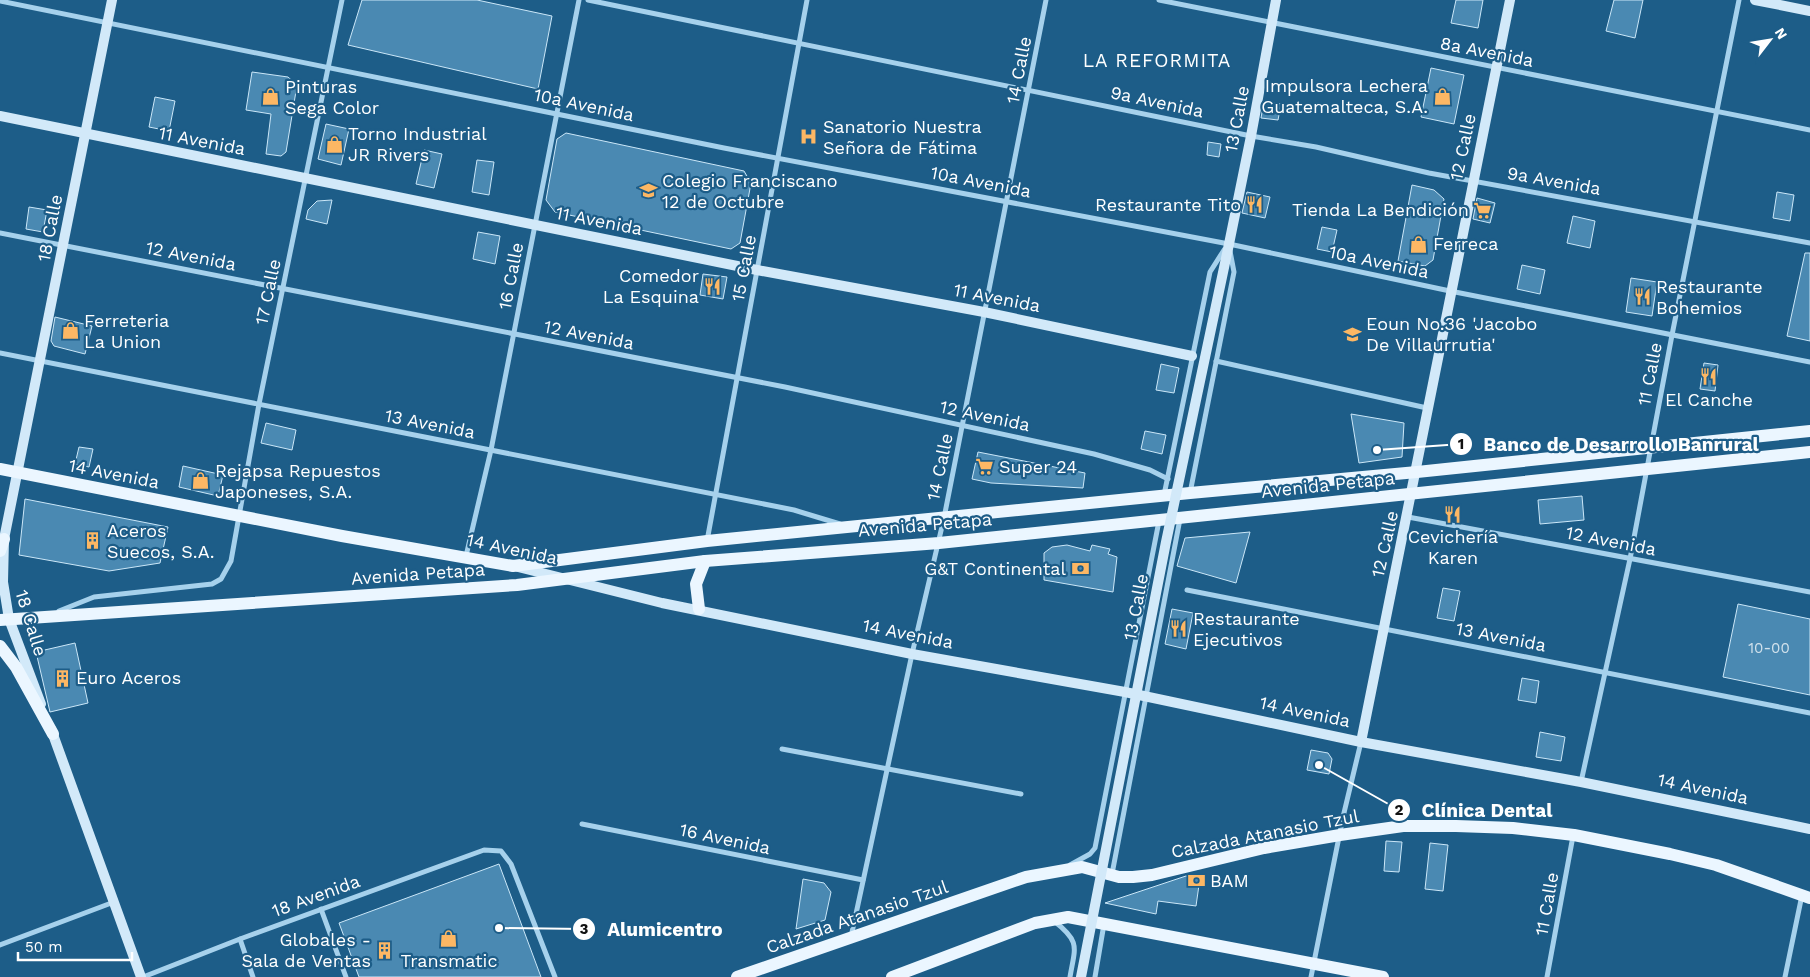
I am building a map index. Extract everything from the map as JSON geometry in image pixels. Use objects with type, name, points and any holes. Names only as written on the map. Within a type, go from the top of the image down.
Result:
[{"type":"main road","name":"18 Calle","points":[[112,0],[2,545],[4,619],[53,734],[142,977]]},
{"type":"main road","name":"13 Calle","points":[[1081,977],[1166,542],[1251,136],[1276,0]]},
{"type":"main road","name":"12 Calle","points":[[1361,742],[1382,628],[1408,517],[1450,291],[1510,0]]},
{"type":"main road","points":[[1755,0],[1810,11]]},
{"type":"main road","name":"11 Avenida","points":[[0,116],[757,270],[984,312],[1192,356]]},
{"type":"main road","name":"Avenida Petapa","points":[[513,566],[707,541],[1417,472],[1650,446],[1810,431]]},
{"type":"main road","name":"Avenida Petapa","points":[[4,619],[42,618],[497,586],[568,579],[704,561],[939,543],[1810,452]]},
{"type":"main road","name":"14 Avenida","points":[[0,469],[342,536],[513,566],[662,603],[699,609],[912,654],[1125,692],[1361,742],[1582,782],[1810,828]]},
{"type":"main road","points":[[699,609],[696,584],[704,561]]},
{"type":"main road","points":[[0,646],[16,667],[53,734]]},
{"type":"main road","name":"Calzada Atanasio Tzul","points":[[737,977],[1026,878],[1082,867],[1112,875],[1133,877],[1152,875],[1264,848],[1402,826],[1513,828],[1574,835],[1716,865],[1806,896]]},
{"type":"main road","points":[[892,977],[1035,923],[1068,917],[1383,977]]},
{"type":"street","name":"17 Calle","points":[[212,584],[228,572],[241,516],[259,404],[342,0]]},
{"type":"street","name":"16 Calle","points":[[466,557],[491,450],[579,0]]},
{"type":"street","name":"9a Avenida","points":[[588,0],[1251,136],[1316,146],[1429,173],[1810,243]]},
{"type":"street","name":"15 Calle","points":[[707,541],[808,0]]},
{"type":"street","name":"14 Calle","points":[[850,938],[912,654],[939,543],[984,312],[1008,202],[1046,0]]},
{"type":"street","name":"8a Avenida","points":[[1159,0],[1810,130]]},
{"type":"street","name":"11 Calle","points":[[1582,782],[1604,672],[1630,559],[1648,468],[1650,446],[1739,0]]},
{"type":"street","name":"10a Avenida","points":[[0,1],[724,148],[1229,244],[1450,291],[1810,362]]},
{"type":"street","name":"12 Avenida","points":[[0,233],[737,378],[963,425],[1094,454],[1150,470],[1168,478]]},
{"type":"street","name":"13 Calle","points":[[1164,496],[1210,272],[1229,244]]},
{"type":"street","name":"13 Calle","points":[[1190,493],[1234,272],[1229,244]]},
{"type":"street","name":"13 Avenida","points":[[0,353],[794,510],[852,528]]},
{"type":"street","points":[[1216,361],[1428,408]]},
{"type":"street","name":"12 Avenida","points":[[1408,517],[1810,592]]},
{"type":"street","points":[[1112,875],[1180,518]]},
{"type":"street","name":"13 Calle","points":[[1056,872],[1090,854],[1095,848],[1159,520]]},
{"type":"street","name":"Avenida Petapa","points":[[42,618],[94,597],[212,584]]},
{"type":"street","name":"13 Avenida","points":[[1187,590],[1810,713]]},
{"type":"street","name":"12 Calle","points":[[1311,977],[1361,742]]},
{"type":"street","points":[[782,749],[1021,794]]},
{"type":"street","name":"16 Avenida","points":[[582,824],[863,880]]},
{"type":"street","name":"11 Calle","points":[[1547,977],[1574,835]]},
{"type":"street","name":"18 Avenida","points":[[142,977],[240,939],[484,850],[501,851],[511,864],[555,977]]},
{"type":"street","points":[[1785,977],[1806,896]]},
{"type":"street","points":[[0,944],[114,902]]},
{"type":"street","points":[[321,909],[346,977]]},
{"type":"street","points":[[1052,919],[1063,928],[1076,946],[1070,977]]},
{"type":"street","points":[[1095,977],[1104,924]]},
{"type":"street","points":[[240,939],[253,977]]},
{"type":"building","points":[[362,0],[477,0],[552,16],[538,89],[348,45]]},
{"type":"building","points":[[1456,0],[1483,0],[1478,28],[1451,23]]},
{"type":"building","points":[[1614,0],[1643,0],[1635,38],[1606,31]]},
{"type":"building","name":"Impulsora Lechera Guatemalteca, S.A.","points":[[1431,68],[1464,75],[1454,124],[1421,117]]},
{"type":"building","name":"Pinturas Sega Color","points":[[252,72],[288,77],[297,85],[286,152],[281,156],[266,154],[271,114],[246,110]]},
{"type":"building","points":[[155,97],[175,101],[169,131],[149,127]]},
{"type":"building","points":[[1264,101],[1281,104],[1278,120],[1261,118]]},
{"type":"building","name":"Torno Industrial JR Rivers","points":[[326,124],[349,129],[341,165],[318,159]]},
{"type":"building","name":"Colegio Franciscano 12 de Octubre","points":[[566,133],[744,171],[751,183],[740,243],[731,249],[555,212],[546,200],[557,139]]},
{"type":"building","points":[[1208,142],[1221,144],[1219,157],[1207,155]]},
{"type":"building","points":[[424,150],[442,154],[434,188],[416,184]]},
{"type":"building","points":[[477,160],[494,162],[489,195],[472,192]]},
{"type":"building","points":[[1412,185],[1434,190],[1444,199],[1433,260],[1425,266],[1398,261]]},
{"type":"building","name":"Restaurante Tito","points":[[1247,192],[1270,197],[1265,218],[1242,213]]},
{"type":"building","points":[[1777,192],[1794,195],[1790,221],[1773,218]]},
{"type":"building","name":"Tienda La Bendición","points":[[1477,198],[1495,203],[1490,223],[1473,219]]},
{"type":"building","points":[[332,200],[327,224],[306,219],[308,210],[317,201]]},
{"type":"building","points":[[29,207],[47,210],[43,232],[26,229]]},
{"type":"building","points":[[1573,216],[1595,221],[1590,248],[1567,243]]},
{"type":"building","points":[[1322,227],[1337,230],[1332,252],[1317,249]]},
{"type":"building","points":[[478,232],[500,236],[495,264],[473,259]]},
{"type":"building","points":[[1805,253],[1810,253],[1810,341],[1787,336]]},
{"type":"building","points":[[1522,265],[1545,270],[1540,294],[1517,289]]},
{"type":"building","name":"Comedor La Esquina","points":[[703,274],[727,277],[723,299],[700,295]]},
{"type":"building","name":"Restaurante Bohemios","points":[[1631,278],[1657,282],[1652,316],[1626,312]]},
{"type":"building","name":"Ferreteria La Union","points":[[55,317],[92,326],[85,354],[54,346],[51,341]]},
{"type":"building","name":"El Canche","points":[[1704,363],[1718,365],[1715,391],[1700,389]]},
{"type":"building","points":[[1161,364],[1179,368],[1174,393],[1156,390]]},
{"type":"building","points":[[1351,414],[1404,423],[1402,457],[1359,463]]},
{"type":"building","points":[[266,423],[296,430],[292,450],[261,443]]},
{"type":"building","points":[[1145,431],[1166,435],[1162,454],[1141,449]]},
{"type":"building","points":[[79,447],[93,449],[89,467],[75,464]]},
{"type":"building","points":[[978,452],[1085,473],[1083,488],[991,483],[972,479]]},
{"type":"building","name":"Rejapsa Repuestos Japoneses, S.A.","points":[[183,466],[223,475],[218,496],[179,487]]},
{"type":"building","points":[[1582,496],[1584,520],[1540,524],[1538,500]]},
{"type":"building","name":"Aceros Suecos, S.A.","points":[[25,499],[168,527],[160,563],[109,571],[19,555]]},
{"type":"building","points":[[1250,532],[1236,583],[1177,566],[1185,538]]},
{"type":"building","name":"G&T Continental","points":[[1067,545],[1090,551],[1092,545],[1110,549],[1108,554],[1117,557],[1113,592],[1044,580],[1044,553],[1052,547]]},
{"type":"building","points":[[1443,588],[1460,591],[1454,621],[1437,618]]},
{"type":"building","points":[[1738,604],[1810,619],[1810,695],[1723,677]]},
{"type":"building","name":"Restaurante Ejecutivos","points":[[1172,609],[1193,613],[1186,649],[1165,644]]},
{"type":"building","name":"Euro Aceros","points":[[75,643],[88,703],[50,712],[36,652]]},
{"type":"building","points":[[1522,678],[1539,681],[1536,703],[1518,700]]},
{"type":"building","points":[[1540,732],[1565,737],[1561,761],[1536,757]]},
{"type":"building","points":[[1311,750],[1328,753],[1332,759],[1329,774],[1307,770]]},
{"type":"building","points":[[1386,841],[1402,842],[1399,872],[1384,871]]},
{"type":"building","points":[[1430,843],[1448,845],[1443,891],[1425,889]]},
{"type":"building","points":[[499,864],[541,977],[359,977],[339,923]]},
{"type":"building","points":[[1186,876],[1200,878],[1196,906],[1158,901],[1156,914],[1105,903]]},
{"type":"building","points":[[803,879],[824,883],[831,892],[825,920],[796,929]]},
{"type":"place","name":"Impulsora Lechera Guatemalteca, S.A.","points":[[1442,96]]},
{"type":"place","name":"Pinturas Sega Color","points":[[271,97]]},
{"type":"place","name":"Sanatorio Nuestra Señora de Fátima","points":[[809,137]]},
{"type":"place","name":"Torno Industrial JR Rivers","points":[[334,144]]},
{"type":"place","name":"Colegio Franciscano 12 de Octubre","points":[[648,191]]},
{"type":"place","name":"Restaurante Tito","points":[[1255,205]]},
{"type":"place","name":"Tienda La Bendición","points":[[1483,210]]},
{"type":"place","name":"Ferreca","points":[[1419,244]]},
{"type":"place","name":"Comedor La Esquina","points":[[713,286]]},
{"type":"place","name":"Restaurante Bohemios","points":[[1642,297]]},
{"type":"place","name":"Ferreteria La Union","points":[[70,331]]},
{"type":"place","name":"Eoun No.36 'Jacobo De Villaurrutia'","points":[[1352,334]]},
{"type":"place","name":"El Canche","points":[[1709,377]]},
{"type":"place","name":"Banco de Desarrollo Banrural","points":[[1377,450]]},
{"type":"place","name":"Super 24","points":[[985,467]]},
{"type":"place","name":"Rejapsa Repuestos Japoneses, S.A.","points":[[201,481]]},
{"type":"place","name":"Cevichería Karen","points":[[1453,514]]},
{"type":"place","name":"Aceros Suecos, S.A.","points":[[93,541]]},
{"type":"place","name":"G&T Continental","points":[[1080,569]]},
{"type":"place","name":"Restaurante Ejecutivos","points":[[1179,629]]},
{"type":"place","name":"Euro Aceros","points":[[62,678]]},
{"type":"place","name":"Clínica Dental","points":[[1319,765]]},
{"type":"place","name":"BAM","points":[[1196,881]]},
{"type":"place","name":"Alumicentro","points":[[499,928]]},
{"type":"place","name":"Transmatic","points":[[449,938]]},
{"type":"place","name":"Globales - Sala de Ventas","points":[[385,950]]},
{"type":"district","name":"LA REFORMITA","points":[[1157,60]]}]
